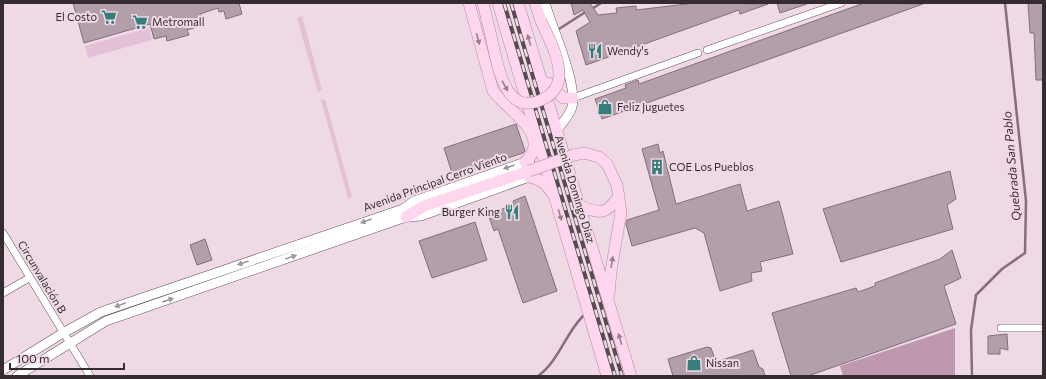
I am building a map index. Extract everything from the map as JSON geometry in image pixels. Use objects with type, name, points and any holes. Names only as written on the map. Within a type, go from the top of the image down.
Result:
[{"type":"main road","points":[[469,3],[493,91],[501,102],[521,116],[529,127],[547,184],[555,198]]},
{"type":"main road","points":[[483,3],[502,83],[511,96],[522,102],[534,103],[546,98],[556,89],[560,76],[556,59],[535,3]]},
{"type":"main road","name":"Avenida Domingo Díaz","points":[[498,3],[607,376]]},
{"type":"main road","name":"Avenida Domingo Díaz","points":[[518,3],[631,376]]},
{"type":"main road","points":[[535,61],[551,88],[563,98],[573,98]]},
{"type":"main road","points":[[528,170],[535,145]]},
{"type":"main road","points":[[404,213],[574,155],[584,153],[599,157],[612,172],[619,196],[621,212],[611,271],[609,301]]},
{"type":"main road","points":[[528,170],[538,179],[547,184]]},
{"type":"main road","points":[[580,206],[601,212],[608,210],[619,196]]},
{"type":"street","points":[[545,3],[570,77],[573,98],[572,108],[557,130]]},
{"type":"street","points":[[707,50],[841,3]]},
{"type":"street","points":[[573,98],[698,53]]},
{"type":"street","name":"Avenida Principal Cerro Viento","points":[[18,376],[106,321],[404,213],[414,201],[528,170]]},
{"type":"street","name":"Avenida Principal Cerro Viento","points":[[3,370],[63,333],[101,312],[121,304],[404,213],[421,216],[528,170]]},
{"type":"street","name":"Circunvalación B","points":[[3,233],[69,344],[90,376]]},
{"type":"street","points":[[3,293],[29,278]]},
{"type":"street","points":[[1001,328],[1043,328]]},
{"type":"shaded area","points":[[302,16],[322,90],[318,92],[297,18]]},
{"type":"shaded area","points":[[149,28],[152,40],[88,58],[85,46]]},
{"type":"shaded area","points":[[325,99],[352,197],[348,198],[321,100]]},
{"type":"shaded area","points":[[955,328],[955,376],[843,376],[840,366]]},
{"type":"building","name":"Metromall","points":[[73,3],[239,3],[242,14],[226,19],[224,11],[219,12],[218,8],[200,14],[203,25],[187,30],[189,35],[167,41],[166,36],[154,39],[150,24],[84,43]]},
{"type":"building","points":[[571,3],[590,3],[598,15],[617,13],[616,8],[636,6],[636,10],[695,3],[768,4],[740,14],[739,10],[586,65],[576,31],[590,22],[583,10],[574,15]]},
{"type":"building","points":[[777,3],[806,3],[807,4],[780,13]]},
{"type":"building","points":[[864,3],[923,4],[602,119],[595,99],[626,88],[625,85],[638,80],[639,84]]},
{"type":"building","points":[[1028,3],[1043,3],[1043,80],[1036,80],[1034,33],[1030,33]]},
{"type":"building","points":[[516,124],[525,151],[523,153],[453,176],[444,148]]},
{"type":"building","points":[[658,144],[660,153],[663,151],[676,204],[740,184],[747,211],[779,201],[793,254],[760,262],[762,271],[751,273],[752,281],[720,291],[704,233],[695,228],[632,246],[626,224],[627,220],[659,210],[642,149]]},
{"type":"building","points":[[950,171],[956,199],[947,205],[953,229],[841,262],[823,209]]},
{"type":"building","points":[[525,196],[557,291],[523,303],[498,229],[494,231],[488,214],[514,205],[513,201]]},
{"type":"building","points":[[475,222],[487,260],[432,278],[419,241]]},
{"type":"building","points":[[205,239],[212,260],[197,265],[190,245]]},
{"type":"building","points":[[952,250],[961,278],[944,286],[956,324],[808,376],[791,376],[772,313],[856,288],[858,292],[875,286],[875,283],[940,259]]},
{"type":"building","points":[[1007,334],[1008,350],[1000,348],[1000,354],[988,354],[988,336]]},
{"type":"building","points":[[707,347],[711,348],[716,362],[753,350],[759,367],[763,369],[765,376],[673,376],[668,359]]},
{"type":"waterway","points":[[592,9],[601,3]]},
{"type":"waterway","name":"Quebrada San Pablo","points":[[972,376],[971,330],[976,295],[1002,269],[1025,253],[1026,201],[1005,3]]},
{"type":"waterway","points":[[559,29],[587,11]]},
{"type":"waterway","points":[[538,376],[551,363],[571,331],[583,316]]},
{"type":"railway","points":[[504,3],[615,376]]},
{"type":"railway","points":[[511,3],[622,376]]},
{"type":"place","name":"El Costo","points":[[109,17]]},
{"type":"place","name":"Metromall","points":[[140,22]]},
{"type":"place","name":"Wendy's","points":[[595,51]]},
{"type":"place","name":"Feliz Juguetes","points":[[605,107]]},
{"type":"place","name":"COE Los Pueblos","points":[[657,167]]},
{"type":"place","name":"Burger King","points":[[512,212]]},
{"type":"place","name":"Nissan","points":[[694,363]]}]
